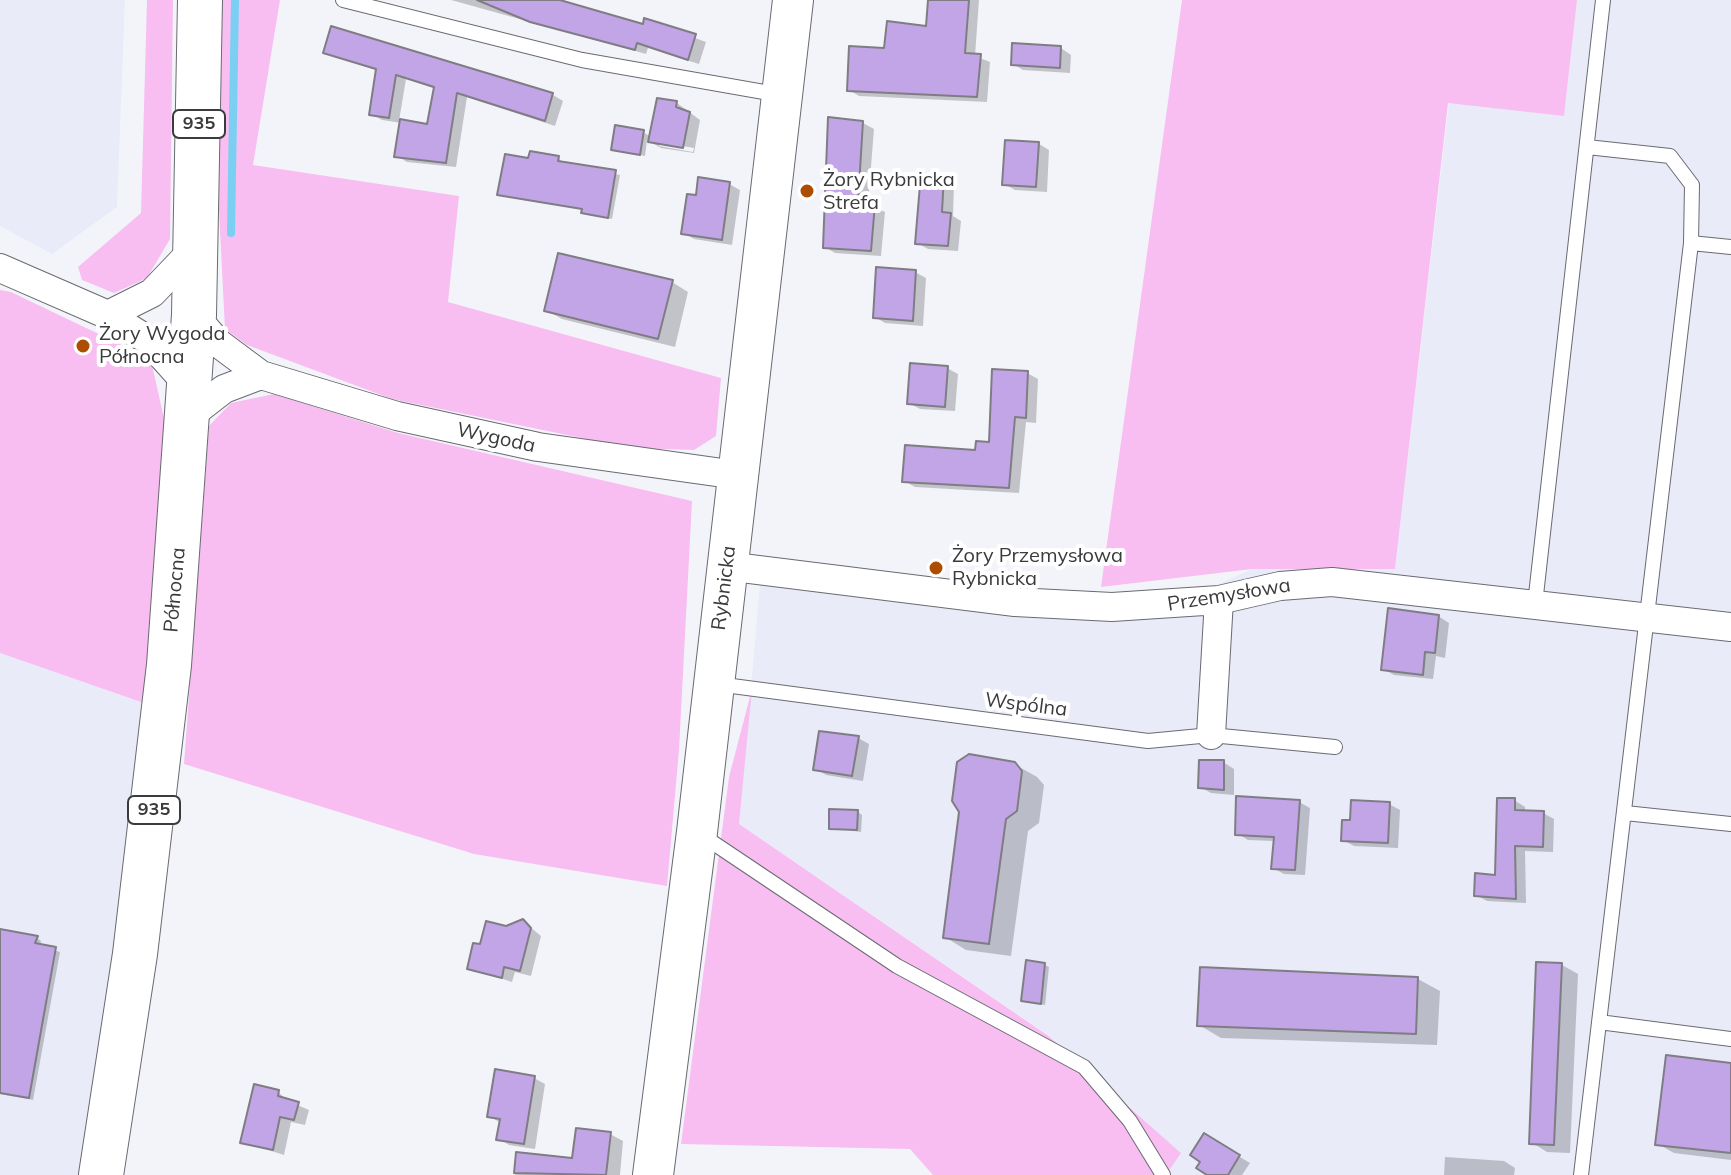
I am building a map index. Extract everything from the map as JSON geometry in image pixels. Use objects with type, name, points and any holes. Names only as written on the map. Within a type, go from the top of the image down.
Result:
[{"type":"main road","name":"Północna","points":[[101,1175],[103,1113],[155,803],[189,402],[196,247],[200,0]]},
{"type":"street","name":"Rybnicka","points":[[653,1175],[697,832],[793,0]]},
{"type":"street","points":[[108,315],[152,293],[196,247]]},
{"type":"street","points":[[0,268],[108,315],[148,340],[189,402],[261,375]]},
{"type":"street","name":"Wygoda","points":[[194,315],[218,343],[261,375],[397,416],[538,447],[737,475]]},
{"type":"street","name":"Przemysłowa","points":[[726,566],[1015,602],[1112,607],[1219,600],[1280,586],[1332,582],[1731,627]]},
{"type":"street","points":[[1211,735],[1219,600]]},
{"type":"lane","points":[[343,0],[582,60],[781,95]]},
{"type":"lane","points":[[1535,604],[1603,0]]},
{"type":"lane","points":[[1581,1175],[1691,243],[1692,185],[1670,156],[1587,147]]},
{"type":"lane","points":[[1691,243],[1731,247]]},
{"type":"lane","name":"Wspólna","points":[[713,684],[1148,741],[1211,735],[1335,747]]},
{"type":"lane","points":[[1625,813],[1731,824]]},
{"type":"lane","points":[[697,832],[897,966],[1084,1067],[1130,1121],[1163,1175]]},
{"type":"lane","points":[[1599,1022],[1731,1039]]},
{"type":"shaded area","points":[[0,0],[125,0],[117,207],[52,254],[0,226]]},
{"type":"shaded area","points":[[147,0],[173,0],[170,239],[147,278],[114,293],[82,280],[78,267],[141,213]]},
{"type":"shaded area","points":[[216,0],[280,0],[253,165],[459,196],[448,302],[721,378],[716,436],[694,450],[630,448],[392,399],[247,345],[225,329],[217,171]]},
{"type":"shaded area","points":[[1182,0],[1577,0],[1564,116],[1448,103],[1395,569],[1252,569],[1101,587]]},
{"type":"shaded area","points":[[1577,0],[1731,0],[1731,1175],[1166,1175],[1180,1152],[1051,1037],[739,824],[760,584],[1188,598],[1252,569],[1395,569],[1449,102],[1564,116]]},
{"type":"shaded area","points":[[0,290],[11,292],[130,349],[152,365],[165,423],[144,703],[0,653]]},
{"type":"shaded area","points":[[274,394],[398,433],[692,501],[679,750],[667,886],[474,854],[184,764],[209,426],[231,403]]},
{"type":"shaded area","points":[[0,653],[144,703],[108,1039],[81,1175],[0,1175]]},
{"type":"shaded area","points":[[752,689],[739,824],[1050,1037],[1181,1153],[1166,1175],[933,1175],[910,1149],[681,1144],[729,777]]},
{"type":"building","points":[[477,0],[560,0],[643,24],[644,18],[696,34],[688,60],[637,43],[635,50],[530,22]]},
{"type":"building","points":[[928,0],[969,0],[965,53],[981,54],[977,97],[847,91],[849,46],[884,48],[887,21],[926,26]]},
{"type":"building","points":[[331,26],[553,93],[545,121],[457,93],[446,163],[394,157],[400,119],[427,124],[434,87],[396,75],[389,118],[369,115],[376,69],[323,53]]},
{"type":"building","points":[[1012,43],[1061,46],[1060,68],[1011,65]]},
{"type":"building","points":[[657,98],[677,101],[676,107],[690,112],[683,148],[648,142]]},
{"type":"building","points":[[828,117],[863,121],[858,203],[875,204],[871,251],[823,248]]},
{"type":"building","points":[[615,125],[644,130],[640,155],[611,150]]},
{"type":"building","points":[[1005,140],[1039,142],[1036,187],[1002,185]]},
{"type":"building","points":[[530,151],[559,156],[558,161],[616,170],[608,218],[581,213],[582,209],[497,195],[505,154],[528,158]]},
{"type":"building","points":[[921,173],[944,175],[942,212],[951,213],[948,246],[915,244]]},
{"type":"building","points":[[698,177],[730,182],[722,240],[681,234],[687,194],[696,195]]},
{"type":"building","points":[[558,253],[673,280],[658,339],[544,311]]},
{"type":"building","points":[[876,267],[916,270],[913,321],[873,318]]},
{"type":"building","points":[[910,363],[948,366],[945,407],[907,404]]},
{"type":"building","points":[[992,369],[1028,371],[1026,418],[1015,417],[1009,488],[902,482],[905,445],[975,450],[976,441],[989,442]]},
{"type":"building","points":[[1388,608],[1439,615],[1435,653],[1425,652],[1423,675],[1381,670]]},
{"type":"building","points":[[819,731],[859,736],[852,776],[813,770]]},
{"type":"building","points":[[969,754],[1015,762],[1022,771],[1017,811],[1006,819],[989,944],[943,938],[959,812],[952,801],[957,762]]},
{"type":"building","points":[[1199,760],[1224,760],[1224,790],[1198,788]]},
{"type":"building","points":[[1236,796],[1300,800],[1295,870],[1271,869],[1274,837],[1235,835]]},
{"type":"building","points":[[1497,798],[1515,798],[1515,810],[1544,811],[1543,847],[1515,846],[1516,899],[1474,896],[1475,873],[1495,875]]},
{"type":"building","points":[[1351,800],[1390,802],[1388,843],[1341,841],[1342,820],[1350,820]]},
{"type":"building","points":[[829,809],[858,810],[857,830],[829,829]]},
{"type":"building","points":[[523,919],[531,928],[520,971],[504,967],[502,978],[467,969],[473,943],[480,944],[486,921],[506,926]]},
{"type":"building","points":[[0,929],[38,936],[35,943],[56,947],[29,1098],[0,1093]]},
{"type":"building","points":[[1026,960],[1045,963],[1041,1004],[1021,1001]]},
{"type":"building","points":[[1536,962],[1562,963],[1554,1145],[1529,1144]]},
{"type":"building","points":[[1200,967],[1418,977],[1416,1034],[1197,1026]]},
{"type":"building","points":[[1666,1055],[1731,1063],[1731,1153],[1655,1145]]},
{"type":"building","points":[[495,1069],[535,1076],[524,1144],[496,1140],[500,1119],[487,1117]]},
{"type":"building","points":[[254,1084],[279,1090],[278,1096],[299,1102],[294,1120],[280,1117],[273,1150],[240,1143]]},
{"type":"building","points":[[576,1128],[611,1132],[606,1175],[514,1173],[516,1152],[572,1158]]},
{"type":"building","points":[[1204,1133],[1240,1155],[1228,1175],[1207,1175],[1196,1168],[1200,1162],[1190,1155]]},
{"type":"waterway","points":[[231,233],[235,0]]},
{"type":"place","name":"Żory Rybnicka Strefa","points":[[807,191]]},
{"type":"place","name":"Żory Wygoda Północna","points":[[83,346]]},
{"type":"place","name":"Żory Przemysłowa Rybnicka","points":[[936,568]]}]
